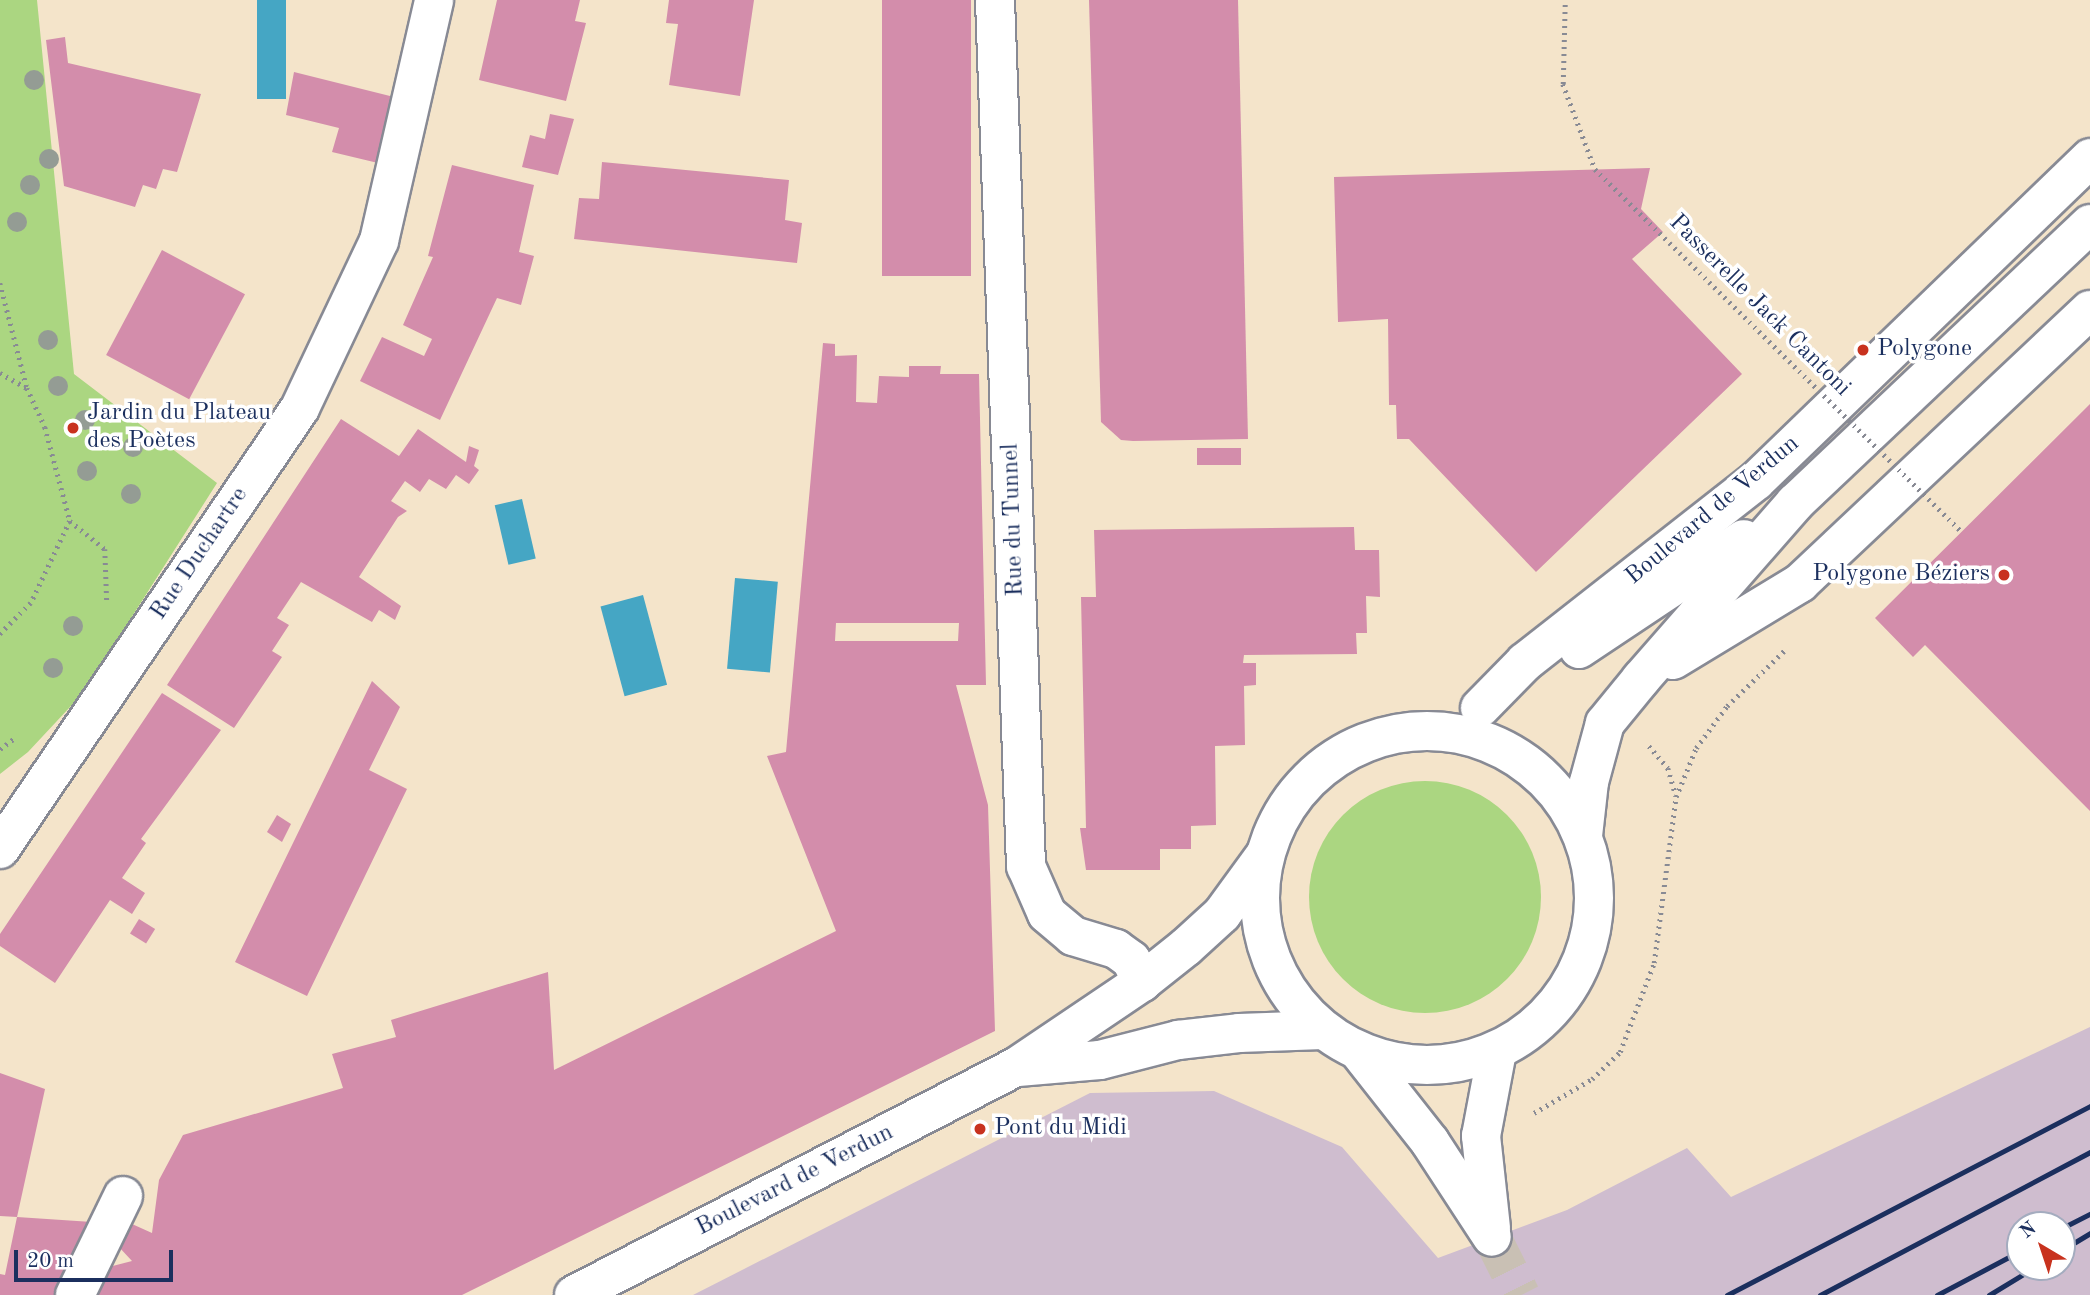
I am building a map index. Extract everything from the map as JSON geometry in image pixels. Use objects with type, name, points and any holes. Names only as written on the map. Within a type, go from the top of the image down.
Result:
[{"type":"main road","name":"Rue Duchartre","points":[[0,849],[300,408],[379,241],[434,0]]},
{"type":"main road","name":"Rue du Tunnel","points":[[995,0],[1026,866],[1047,914],[1073,936],[1115,949],[1131,960],[1142,982]]},
{"type":"main road","name":"Boulevard de Verdun","points":[[1480,708],[1525,662],[1756,481],[2090,158]]},
{"type":"main road","name":"Boulevard de Verdun","points":[[1583,836],[1588,782],[1605,723],[1795,503],[2090,224]]},
{"type":"main road","name":"Boulevard de Verdun","points":[[1642,679],[1800,583],[2090,310]]},
{"type":"main road","name":"Boulevard de Verdun","points":[[1430,730],[1480,708],[1665,594],[1795,503]]},
{"type":"main road","points":[[1430,730],[1468,735],[1506,750],[1538,772],[1555,791],[1583,836],[1593,873],[1592,925],[1577,974],[1544,1019],[1497,1051],[1452,1064],[1405,1065],[1360,1053],[1323,1030],[1280,981],[1259,919],[1265,855],[1287,805],[1325,765],[1374,738],[1430,730]]},
{"type":"main road","name":"Boulevard de Verdun","points":[[574,1295],[1016,1067],[1142,982],[1222,914],[1265,855]]},
{"type":"main road","name":"Boulevard de Verdun","points":[[1016,1067],[1100,1060],[1178,1041],[1227,1034],[1323,1030]]},
{"type":"main road","points":[[1360,1053],[1430,1142],[1492,1237],[1481,1136],[1497,1051]]},
{"type":"main road","points":[[75,1295],[123,1196]]},
{"type":"path","name":"Passerelle Jack Cantoni","points":[[1565,0],[1563,84],[1595,169],[1962,532]]},
{"type":"path","points":[[0,283],[27,388],[45,427],[70,521],[105,549],[109,566],[107,613]]},
{"type":"path","points":[[0,373],[27,388]]},
{"type":"path","points":[[1924,516],[1944,497]]},
{"type":"path","points":[[0,634],[31,603],[70,521]]},
{"type":"path","points":[[1481,1136],[1517,1123],[1592,1079],[1620,1052],[1654,963],[1676,797],[1696,748],[1727,706],[1787,648]]},
{"type":"path","points":[[0,749],[19,734]]},
{"type":"shaded area","points":[[2090,1027],[2090,1295],[693,1295],[1090,1093],[1214,1091],[1342,1147],[1438,1258],[1567,1210],[1687,1148],[1731,1197]]},
{"type":"green space","name":"Jardin du Plateau des Poètes","points":[[0,0],[37,0],[74,374],[217,483],[84,692],[28,752],[0,774]]},
{"type":"green space","points":[[1425,781],[1448,783],[1469,790],[1507,815],[1532,853],[1539,874],[1539,920],[1532,941],[1507,979],[1469,1004],[1448,1011],[1425,1013],[1402,1011],[1381,1004],[1343,979],[1318,941],[1311,920],[1309,897],[1311,874],[1318,853],[1343,815],[1381,790],[1402,783]]},
{"type":"water","points":[[257,0],[286,0],[286,99],[257,99]]},
{"type":"water","points":[[522,499],[536,558],[508,565],[495,505]]},
{"type":"water","points":[[735,578],[778,582],[770,672],[727,669]]},
{"type":"water","points":[[643,595],[667,685],[625,696],[600,606]]},
{"type":"building","points":[[497,0],[580,0],[575,21],[586,23],[566,101],[479,80]]},
{"type":"building","points":[[669,0],[754,0],[740,96],[669,85],[678,24],[666,23]]},
{"type":"building","points":[[882,0],[971,0],[971,276],[882,276]]},
{"type":"building","points":[[1089,0],[1238,0],[1248,439],[1121,440],[1101,422]]},
{"type":"building","points":[[65,37],[68,63],[201,94],[177,172],[163,169],[156,189],[143,185],[135,207],[64,186],[46,40]]},
{"type":"building","points":[[294,72],[394,97],[378,163],[332,152],[339,128],[286,115]]},
{"type":"building","points":[[550,114],[574,119],[558,175],[522,167],[530,135],[545,139]]},
{"type":"building","points":[[602,162],[789,180],[785,220],[802,223],[797,263],[574,239],[579,198],[599,199]]},
{"type":"building","points":[[452,165],[534,185],[519,252],[534,256],[521,305],[497,298],[440,420],[360,381],[382,337],[424,356],[432,339],[403,325],[433,257],[428,256]]},
{"type":"building","points":[[1650,168],[1641,209],[1663,232],[1632,259],[1742,374],[1536,572],[1409,439],[1397,439],[1396,405],[1389,405],[1388,319],[1338,322],[1334,177]]},
{"type":"building","points":[[162,250],[245,294],[189,399],[106,355]]},
{"type":"building","points":[[823,343],[835,344],[835,356],[857,355],[856,402],[877,403],[879,376],[909,377],[909,366],[941,366],[940,374],[979,374],[986,685],[956,685],[988,805],[995,1031],[462,1295],[89,1295],[101,1269],[132,1261],[118,1246],[132,1224],[152,1233],[159,1180],[183,1135],[343,1088],[332,1054],[396,1037],[391,1020],[548,972],[554,1070],[836,931],[767,756],[786,752]],"holes":[[[836,623],[959,623],[958,641],[835,641]]]},
{"type":"building","name":"Polygone Béziers","points":[[2090,404],[2090,811],[1925,645],[1913,657],[1875,618]]},
{"type":"building","points":[[341,419],[399,456],[418,429],[466,462],[469,446],[479,450],[474,466],[479,470],[469,484],[456,475],[446,489],[429,479],[420,492],[405,481],[391,501],[407,511],[398,517],[359,577],[401,606],[395,620],[379,610],[372,622],[301,582],[277,618],[289,625],[272,651],[282,657],[234,728],[167,685]]},
{"type":"building","points":[[1197,448],[1241,448],[1241,465],[1197,465]]},
{"type":"building","points":[[1354,527],[1355,550],[1379,550],[1380,597],[1366,596],[1367,633],[1356,633],[1357,654],[1244,655],[1243,663],[1256,663],[1256,685],[1244,686],[1245,745],[1215,746],[1216,825],[1191,826],[1191,849],[1160,849],[1160,870],[1086,870],[1080,828],[1086,828],[1081,597],[1096,597],[1094,530]]},
{"type":"building","points":[[372,681],[400,707],[369,770],[407,789],[307,996],[235,962]]},
{"type":"building","points":[[162,693],[221,730],[141,839],[146,843],[122,878],[145,893],[132,914],[110,900],[55,983],[0,946],[0,934]]},
{"type":"building","points":[[277,815],[291,824],[282,842],[267,832]]},
{"type":"building","points":[[139,919],[155,929],[146,943],[130,933]]},
{"type":"building","points":[[0,1073],[45,1089],[17,1217],[0,1216]]},
{"type":"building","points":[[17,1217],[92,1222],[57,1295],[0,1295],[0,1274],[5,1275]]},
{"type":"tunnel","points":[[1492,1237],[1521,1295]]},
{"type":"railway","points":[[1727,1295],[2090,1106]]},
{"type":"railway","points":[[1820,1295],[2090,1152]]},
{"type":"railway","points":[[2076,1221],[2090,1214]]},
{"type":"railway","points":[[2076,1242],[2090,1233]]},
{"type":"railway","points":[[1937,1295],[2006,1258]]},
{"type":"railway","points":[[1989,1295],[2012,1281]]},
{"type":"place","name":"Polygone","points":[[1863,350]]},
{"type":"place","name":"Jardin du Plateau des Poètes","points":[[73,428]]},
{"type":"place","name":"Polygone Béziers","points":[[2004,575]]},
{"type":"place","name":"Pont du Midi","points":[[980,1129]]}]
